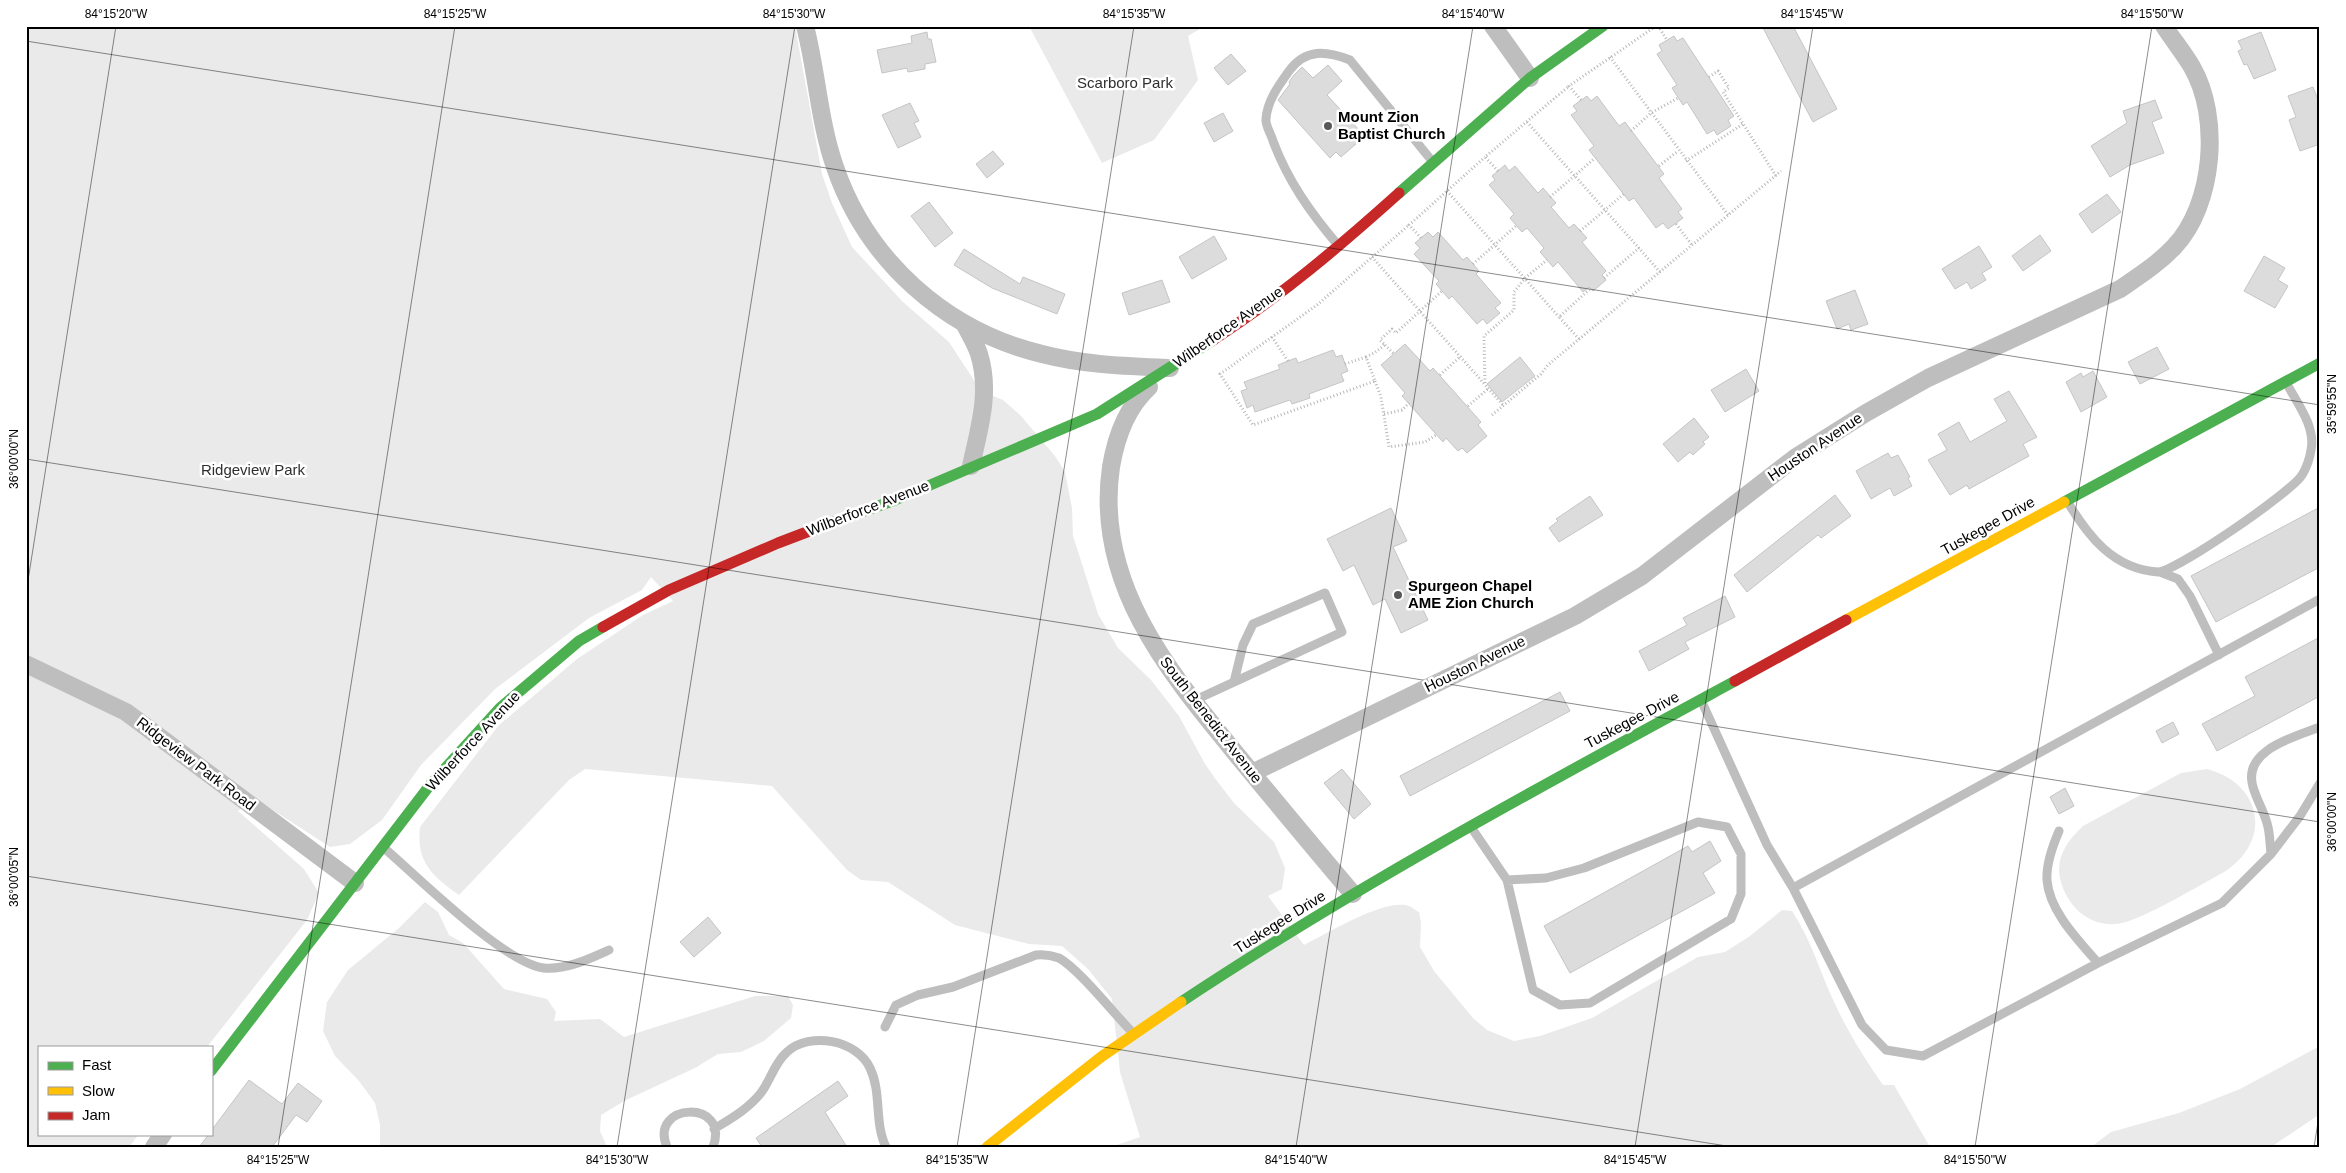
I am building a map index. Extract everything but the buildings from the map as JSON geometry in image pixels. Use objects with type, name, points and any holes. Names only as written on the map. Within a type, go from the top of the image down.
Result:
[{"type":"street","points":[[805,26],[834,166],[854,212],[874,244],[898,273],[937,305],[964,323],[1003,343],[1043,355],[1110,366],[1170,368]]},
{"type":"street","name":"Wilberforce Avenue","points":[[212,1070],[430,785],[500,708],[579,641],[669,590],[778,543],[894,500],[1097,414],[1255,312],[1339,246],[1530,78],[1603,26]]},
{"type":"street","name":"Houston Avenue","points":[[1252,773],[1576,616],[1642,576],[1790,461],[1866,413],[1928,378],[2120,289],[2149,270],[2175,246],[2193,220],[2205,187],[2210,140],[2203,96],[2193,68],[2164,26]]},
{"type":"street","points":[[1500,30],[1530,78]]},
{"type":"street","points":[[964,323],[979,353],[985,377],[984,410],[971,466]]},
{"type":"street","name":"Tuskegee Drive","points":[[987,1147],[1032,1108],[1133,1033],[1353,894],[1469,825],[2320,363]]},
{"type":"street","name":"South Benedict Avenue","points":[[1170,368],[1146,390],[1129,412],[1119,431],[1108,486],[1109,520],[1116,559],[1128,597],[1162,660],[1193,702],[1353,894]]},
{"type":"street","name":"Ridgeview Park Road","points":[[26,664],[126,712],[355,883]]},
{"type":"street","points":[[154,1147],[162,1136]]},
{"type":"lane","points":[[1339,246],[1310,212],[1291,180],[1282,164],[1265,120],[1273,94],[1294,63],[1316,52],[1333,54],[1350,60],[1434,164]]},
{"type":"lane","points":[[2160,572],[2239,526],[2275,501],[2302,476],[2312,449],[2309,426],[2286,382]]},
{"type":"lane","points":[[2067,500],[2084,528],[2109,555],[2129,566],[2160,572],[2178,579],[2190,596],[2219,655]]},
{"type":"lane","points":[[1193,702],[1342,632],[1325,593],[1253,624],[1243,645],[1234,682]]},
{"type":"lane","points":[[1793,888],[2320,599]]},
{"type":"lane","points":[[1701,700],[1767,845],[1793,888],[1862,1025],[1886,1050],[1923,1056],[2098,963],[2222,903],[2271,854],[2300,816],[2320,784]]},
{"type":"lane","points":[[2271,854],[2268,826],[2252,785],[2253,768],[2262,753],[2295,736],[2320,727]]},
{"type":"lane","points":[[1469,825],[1507,880],[1532,990],[1560,1006],[1590,1003],[1731,920],[1741,894],[1741,854],[1727,828],[1698,822],[1584,868],[1546,878],[1507,880]]},
{"type":"lane","points":[[2059,831],[2052,848],[2047,880],[2055,905],[2072,934],[2098,963]]},
{"type":"lane","points":[[382,846],[493,942],[524,963],[543,968],[558,968],[609,950]]},
{"type":"lane","points":[[885,1027],[896,1005],[918,995],[953,987],[1008,964],[1036,955],[1049,954],[1061,959],[1076,972],[1133,1033]]},
{"type":"lane","points":[[714,1129],[747,1107],[761,1094],[786,1052],[812,1041],[831,1041],[846,1046],[861,1055],[870,1067],[876,1083],[882,1134],[886,1147]]},
{"type":"lane","points":[[667,1147],[664,1133],[667,1125],[679,1113],[688,1111],[704,1115],[714,1129],[716,1137],[713,1147]]},
{"type":"path","points":[[1375,381],[1253,425],[1220,374],[1317,305],[1485,157],[1569,86],[1657,26],[1667,40]]},
{"type":"path","points":[[1610,57],[1678,151],[1728,215]]},
{"type":"path","points":[[1709,78],[1718,71],[1729,88],[1723,92],[1776,176]]},
{"type":"path","points":[[1569,86],[1580,100]]},
{"type":"path","points":[[1631,131],[1651,113],[1678,98]]},
{"type":"path","points":[[1527,122],[1660,272]]},
{"type":"path","points":[[1686,161],[1743,124]]},
{"type":"path","points":[[1659,166],[1678,151]]},
{"type":"path","points":[[1485,157],[1498,171]]},
{"type":"path","points":[[1550,197],[1574,174],[1595,158]]},
{"type":"path","points":[[1492,415],[1781,171]]},
{"type":"path","points":[[1447,191],[1579,340]]},
{"type":"path","points":[[1580,231],[1624,194]]},
{"type":"path","points":[[1409,224],[1421,238]]},
{"type":"path","points":[[1676,224],[1692,245]]},
{"type":"path","points":[[1473,264],[1516,226]]},
{"type":"path","points":[[1604,278],[1639,248]]},
{"type":"path","points":[[1372,257],[1503,405]]},
{"type":"path","points":[[1485,384],[1484,336],[1514,310],[1514,292],[1525,278],[1547,260]]},
{"type":"path","points":[[1559,317],[1591,288]]},
{"type":"path","points":[[1394,354],[1380,340],[1392,329],[1396,333],[1442,291]]},
{"type":"path","points":[[1272,337],[1288,361]]},
{"type":"path","points":[[1345,364],[1374,353],[1385,344]]},
{"type":"path","points":[[1366,356],[1384,414],[1389,446],[1425,442],[1436,435]]},
{"type":"path","points":[[1440,375],[1461,356]]},
{"type":"path","points":[[1468,406],[1489,388]]},
{"type":"path","points":[[1384,414],[1402,410],[1409,403]]},
{"type":"green space","name":"Ridgeview Park","points":[[26,26],[795,26],[822,174],[832,203],[852,247],[903,302],[949,342],[981,391],[1003,400],[1021,416],[1055,456],[1065,472],[1072,508],[1073,536],[1098,614],[1118,648],[1151,680],[1179,716],[1205,764],[1217,781],[1234,803],[1274,842],[1285,868],[1282,889],[1268,896],[1304,945],[1371,912],[1398,905],[1410,907],[1419,912],[1421,922],[1420,947],[1434,971],[1473,1018],[1487,1030],[1514,1041],[1540,1036],[1592,1018],[1698,957],[1725,952],[1750,936],[1782,910],[1792,911],[1805,933],[1834,1002],[1857,1045],[1883,1085],[1894,1085],[1930,1147],[1111,1147],[1140,1137],[1120,1072],[1112,999],[1088,969],[1062,946],[1029,944],[955,925],[888,882],[861,880],[847,870],[772,786],[585,769],[569,780],[459,895],[434,874],[423,859],[419,839],[420,827],[499,725],[577,659],[643,615],[673,601],[651,577],[642,590],[589,618],[495,689],[421,765],[382,820],[350,844],[330,847],[256,799],[238,811],[304,869],[319,893],[307,920],[208,1046],[38,1046],[38,1136],[137,1136],[129,1147],[26,1147]]},
{"type":"green space","name":"Scarboro Park","points":[[1029,26],[1205,26],[1188,36],[1198,80],[1154,140],[1102,163]]},
{"type":"green space","points":[[2207,769],[2225,776],[2239,786],[2249,799],[2254,813],[2255,828],[2250,844],[2241,858],[2226,871],[2187,893],[2126,922],[2106,924],[2097,922],[2074,907],[2064,891],[2059,874],[2059,866],[2067,844],[2083,826],[2181,773]]},
{"type":"green space","points":[[425,902],[438,912],[449,935],[463,943],[504,989],[547,999],[556,1012],[554,1021],[600,1019],[624,1037],[755,996],[788,996],[793,1005],[791,1018],[764,1041],[741,1052],[718,1054],[695,1068],[626,1100],[601,1115],[600,1131],[607,1147],[380,1147],[380,1125],[375,1103],[359,1081],[335,1056],[323,1031],[327,1002],[348,970],[399,928]]},
{"type":"green space","points":[[2320,1046],[2320,1114],[2271,1147],[2091,1147],[2111,1132],[2179,1113],[2240,1089]]},
{"type":"traffic: fast","points":[[1399,193],[1530,78],[1603,26]]},
{"type":"traffic: fast","points":[[820,527],[895,500],[1097,414],[1213,340]]},
{"type":"traffic: fast","points":[[2064,502],[2320,363]]},
{"type":"traffic: fast","points":[[212,1070],[430,785],[500,708],[579,641],[603,627]]},
{"type":"traffic: fast","points":[[1181,1002],[1316,916],[1385,875],[1524,796],[1735,681]]},
{"type":"traffic: slow","points":[[1846,620],[2064,502]]},
{"type":"traffic: slow","points":[[987,1147],[1101,1057],[1181,1002]]},
{"type":"traffic: jam","points":[[1213,340],[1238,324],[1309,270],[1399,193]]},
{"type":"traffic: jam","points":[[603,627],[669,590],[820,527]]},
{"type":"traffic: jam","points":[[1735,681],[1846,620]]},
{"type":"place","name":"Mount Zion Baptist Church","points":[[1328,126]]},
{"type":"place","name":"Spurgeon Chapel AME Zion Church","points":[[1398,595]]}]
